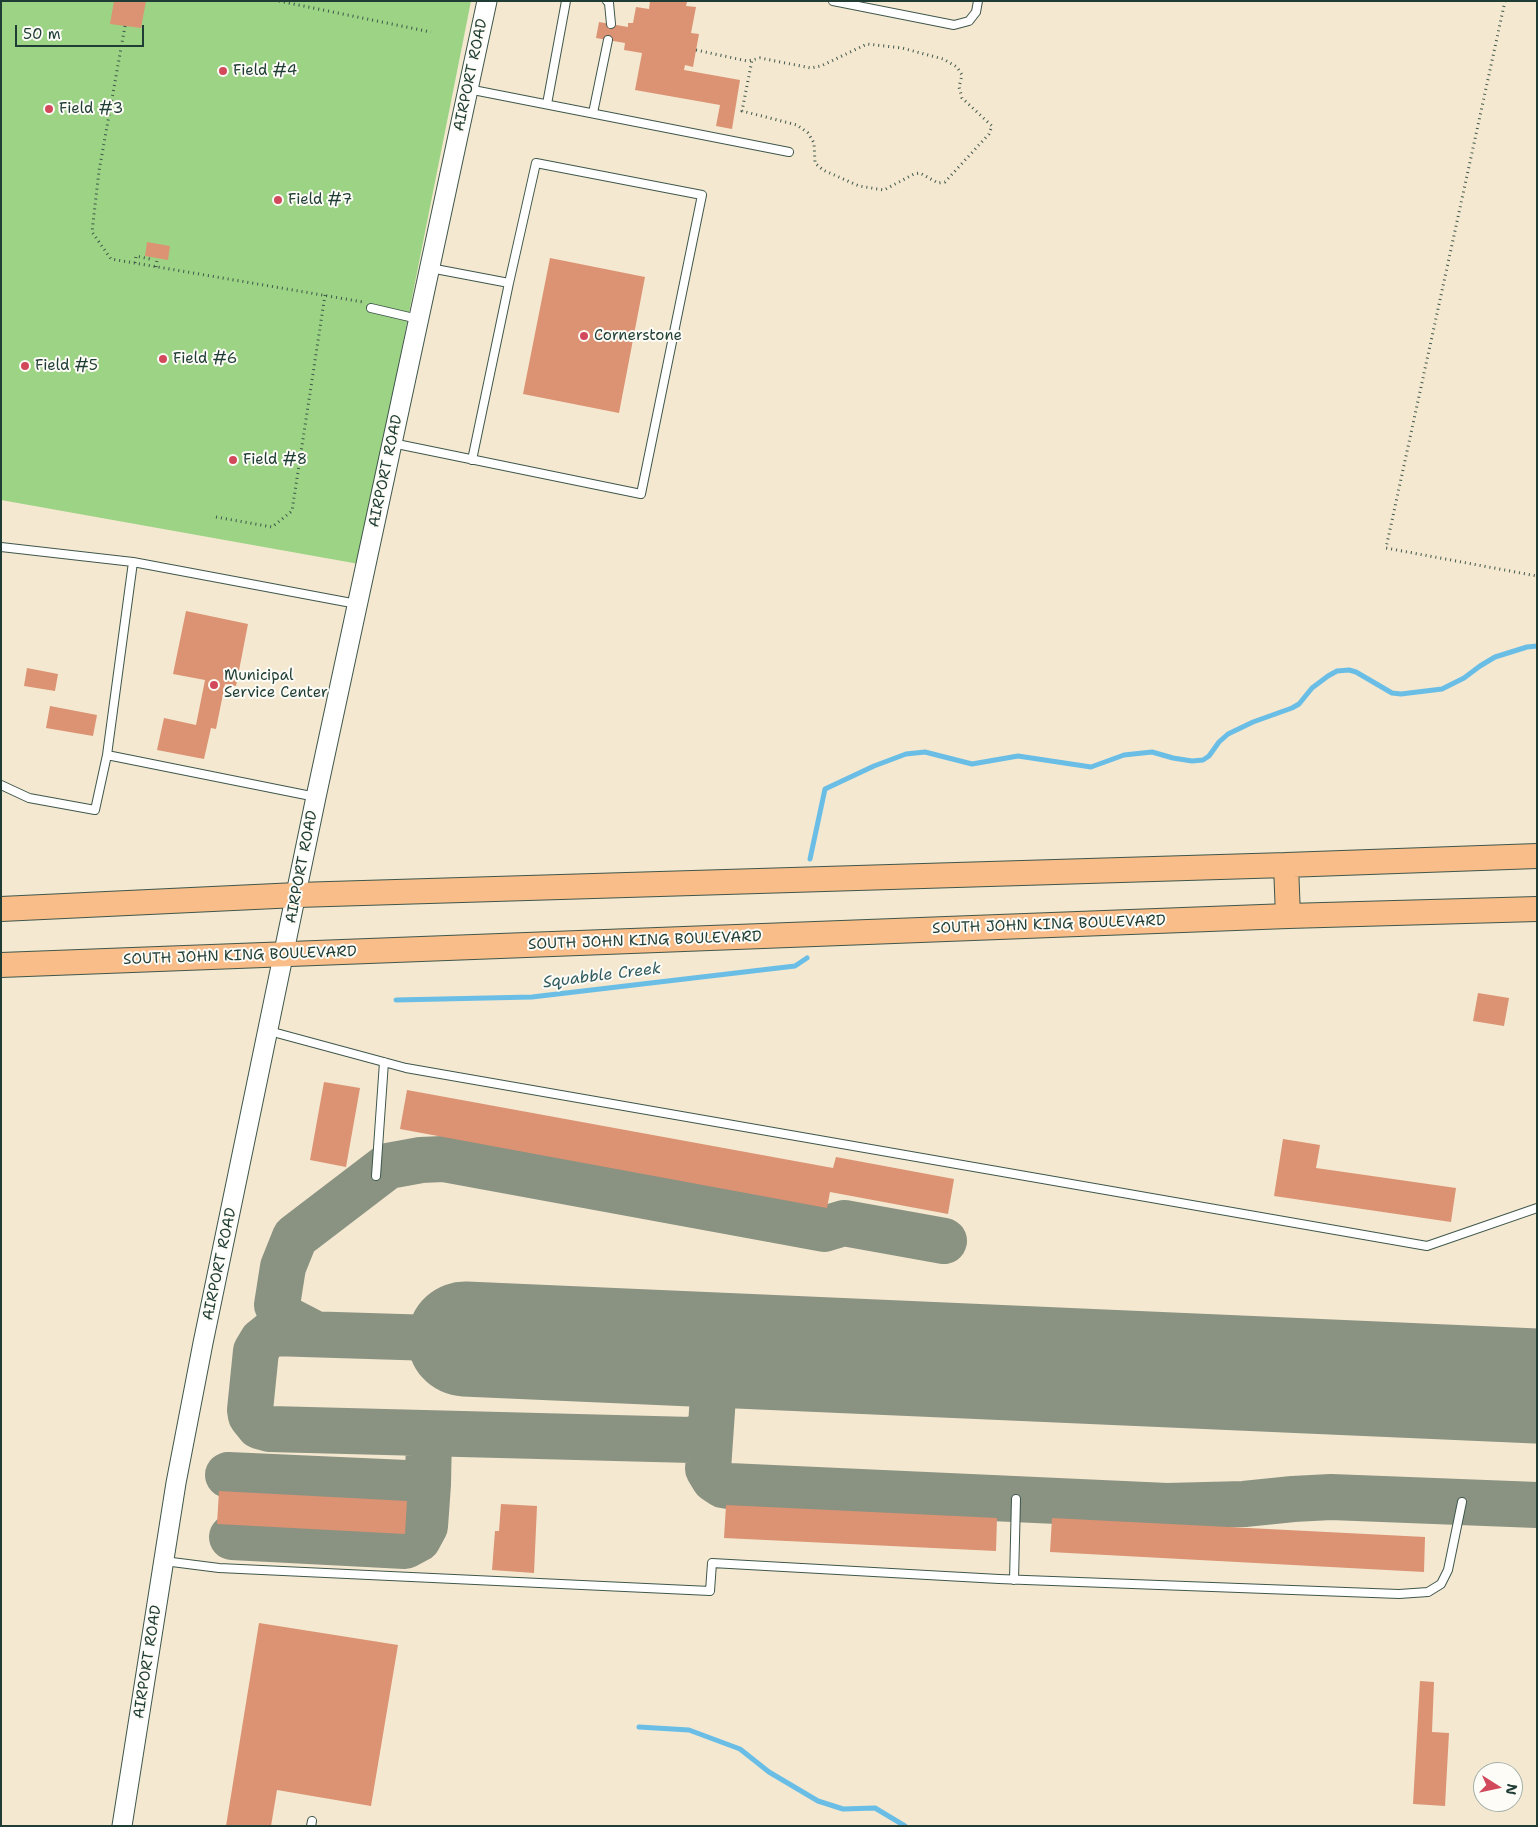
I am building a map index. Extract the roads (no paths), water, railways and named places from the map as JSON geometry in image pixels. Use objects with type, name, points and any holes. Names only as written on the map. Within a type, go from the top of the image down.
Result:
[{"type":"main road","points":[[1,909],[297,895],[1537,856]]},
{"type":"main road","points":[[1286,865],[1288,916]]},
{"type":"main road","name":"SOUTH JOHN KING BOULEVARD","points":[[1,965],[1288,916],[1537,909]]},
{"type":"street","name":"AIRPORT ROAD","points":[[122,1826],[176,1483],[202,1351],[316,797],[487,1]]},
{"type":"lane","points":[[547,104],[566,1]]},
{"type":"lane","points":[[607,1],[609,3],[611,24]]},
{"type":"lane","points":[[835,1],[954,26],[969,21],[976,12],[978,1]]},
{"type":"lane","points":[[593,113],[608,40]]},
{"type":"lane","points":[[468,88],[790,152]]},
{"type":"lane","points":[[392,444],[641,494],[702,195],[536,163],[472,460]]},
{"type":"lane","points":[[430,268],[509,283]]},
{"type":"lane","points":[[371,308],[418,320]]},
{"type":"lane","points":[[1,547],[133,562],[358,604]]},
{"type":"lane","points":[[1,785],[28,798],[95,810],[107,755],[133,562]]},
{"type":"lane","points":[[107,755],[316,797]]},
{"type":"lane","points":[[269,1031],[416,1070],[1428,1246],[1537,1208]]},
{"type":"lane","points":[[376,1176],[384,1062]]},
{"type":"lane","points":[[1014,1580],[1016,1499]]},
{"type":"lane","points":[[164,1561],[219,1568],[710,1591],[712,1563],[1014,1580],[1399,1594],[1428,1592],[1442,1584],[1448,1570],[1462,1502]]},
{"type":"waterway","name":"Squabble Creek","points":[[810,859],[825,789],[874,766],[906,754],[925,752],[972,764],[1018,756],[1091,767],[1124,755],[1152,752],[1192,761],[1203,760],[1209,756],[1219,742],[1228,734],[1299,704],[1312,688],[1337,671],[1349,670],[1356,672],[1392,693],[1401,694],[1442,689],[1464,678],[1495,657],[1527,647],[1537,646]]},
{"type":"waterway","name":"Squabble Creek","points":[[396,1000],[532,997],[795,966],[807,958]]},
{"type":"waterway","points":[[639,1727],[689,1730],[740,1749],[769,1772],[818,1801],[843,1809],[875,1808],[905,1826]]},
{"type":"place","name":"Field #4","points":[[223,71]]},
{"type":"place","name":"Field #3","points":[[49,109]]},
{"type":"place","name":"Field #7","points":[[278,200]]},
{"type":"place","name":"Cornerstone","points":[[584,336]]},
{"type":"place","name":"Field #6","points":[[163,359]]},
{"type":"place","name":"Field #5","points":[[25,366]]},
{"type":"place","name":"Field #8","points":[[233,460]]},
{"type":"place","name":"Municipal Service Center","points":[[214,685]]}]
